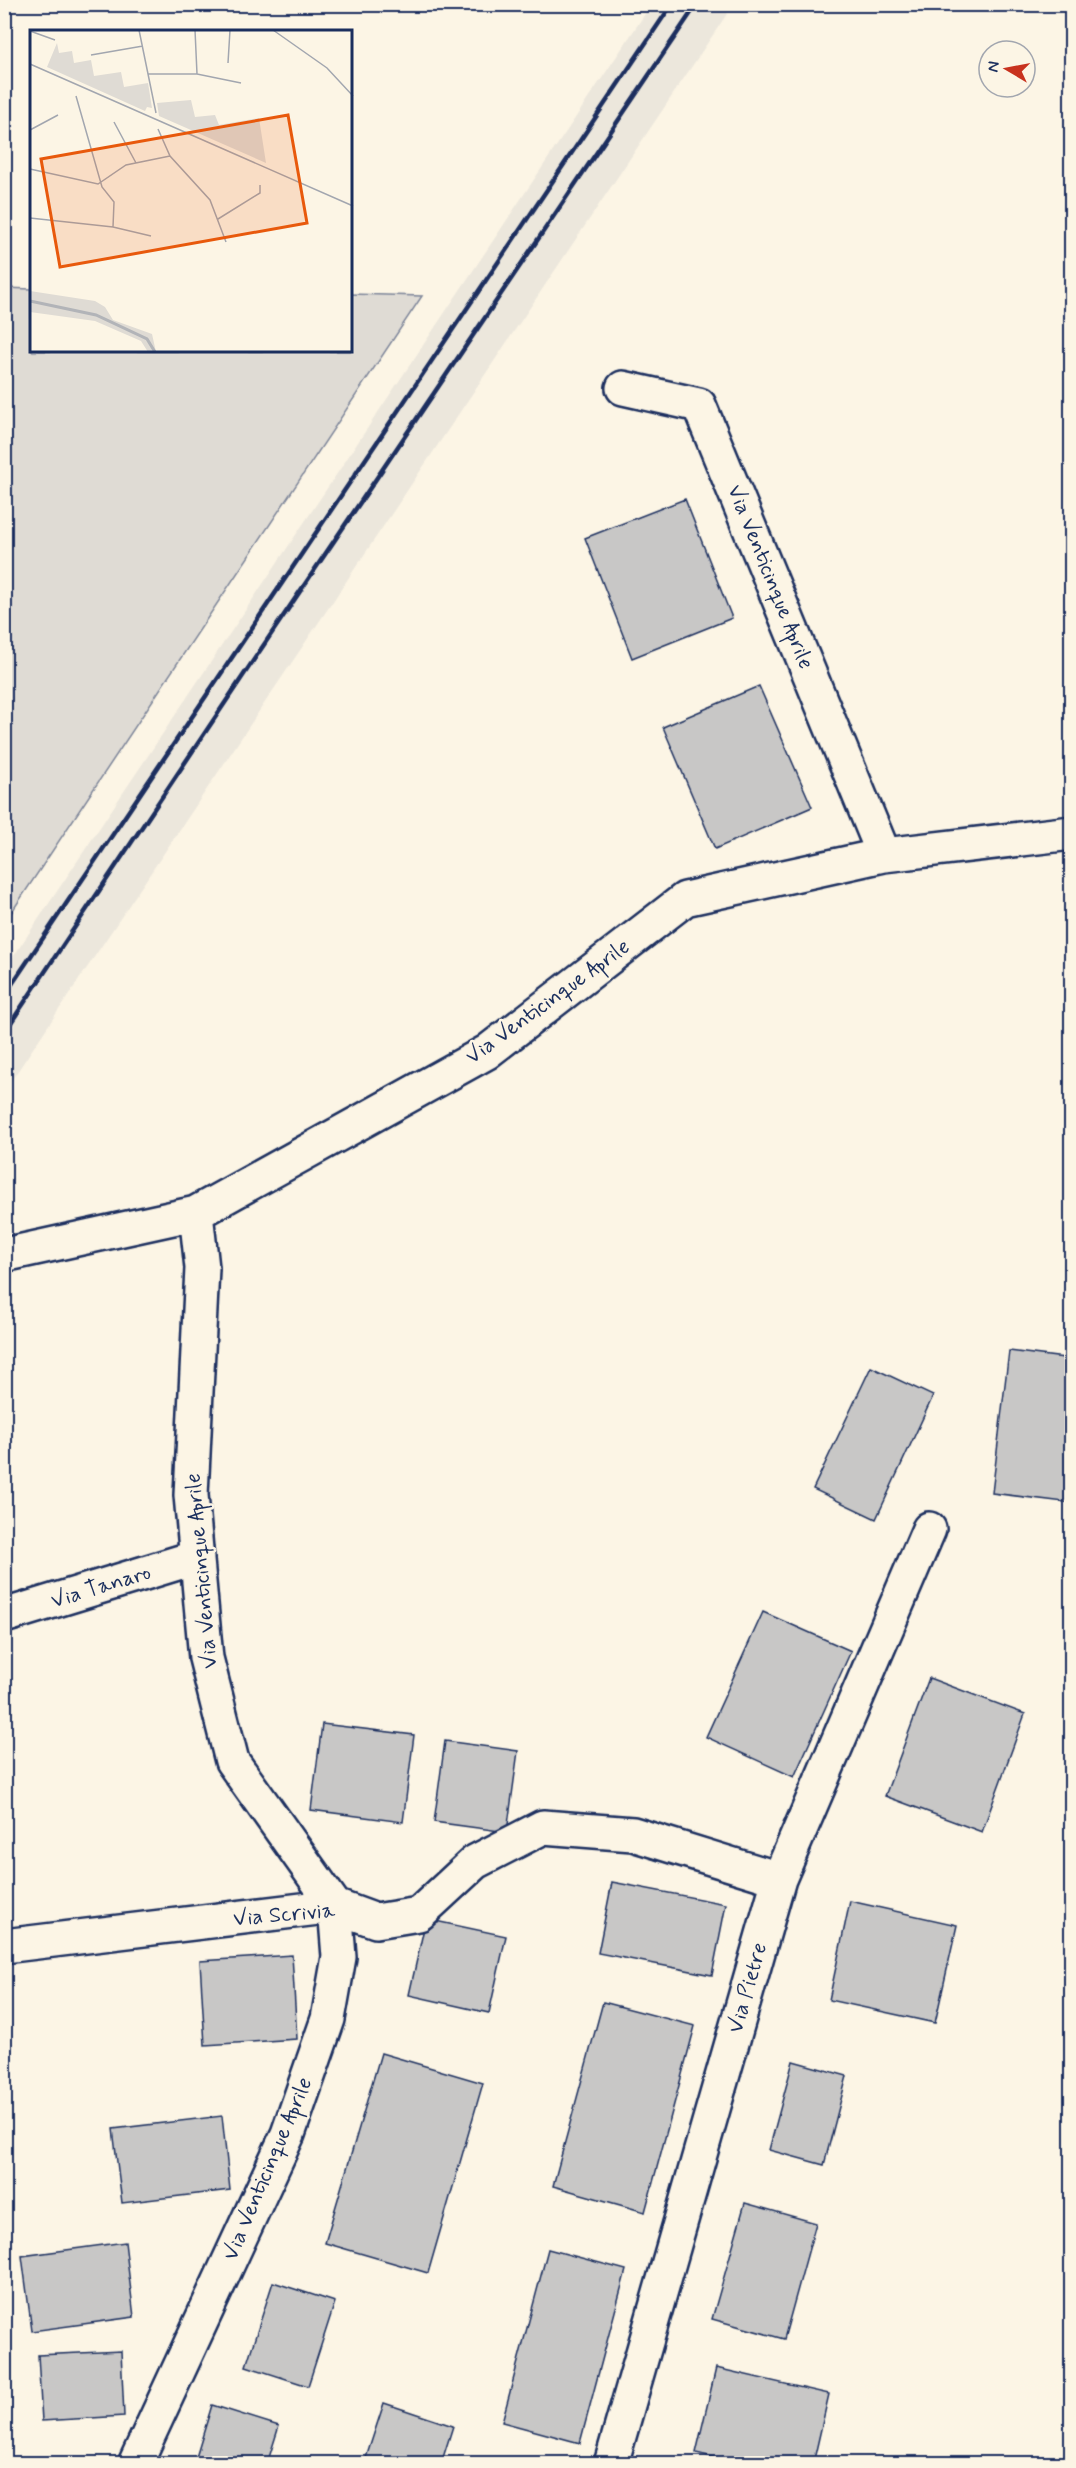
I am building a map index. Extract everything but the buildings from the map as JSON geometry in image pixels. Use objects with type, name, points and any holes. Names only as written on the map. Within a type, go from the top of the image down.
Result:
[{"type":"street","name":"Via Venticinque Aprile","points":[[623,388],[699,405],[884,855]]},
{"type":"street","name":"Via Venticinque Aprile","points":[[4,1256],[196,1213],[487,1052],[685,899],[884,855],[1071,834]]},
{"type":"street","name":"Via Venticinque Aprile","points":[[135,2463],[288,2134],[328,2019],[339,1957],[335,1906],[232,1761],[206,1658],[191,1496],[202,1268],[196,1213]]},
{"type":"street","name":"Via Pietre","points":[[611,2463],[779,1879],[929,1529]]},
{"type":"street","name":"Via Tanaro","points":[[4,1616],[197,1557]]},
{"type":"street","name":"Via Scrivia","points":[[4,1946],[335,1906],[375,1922],[419,1914],[476,1862],[543,1827],[633,1834],[779,1879]]},
{"type":"shaded area","points":[[651,5],[733,5],[5,1090],[5,969]]},
{"type":"shaded area","points":[[5,288],[30,289],[30,352],[352,352],[352,294],[422,296],[5,922]]},
{"type":"railway","points":[[4,996],[672,4]]},
{"type":"railway","points":[[4,1033],[697,4]]}]
